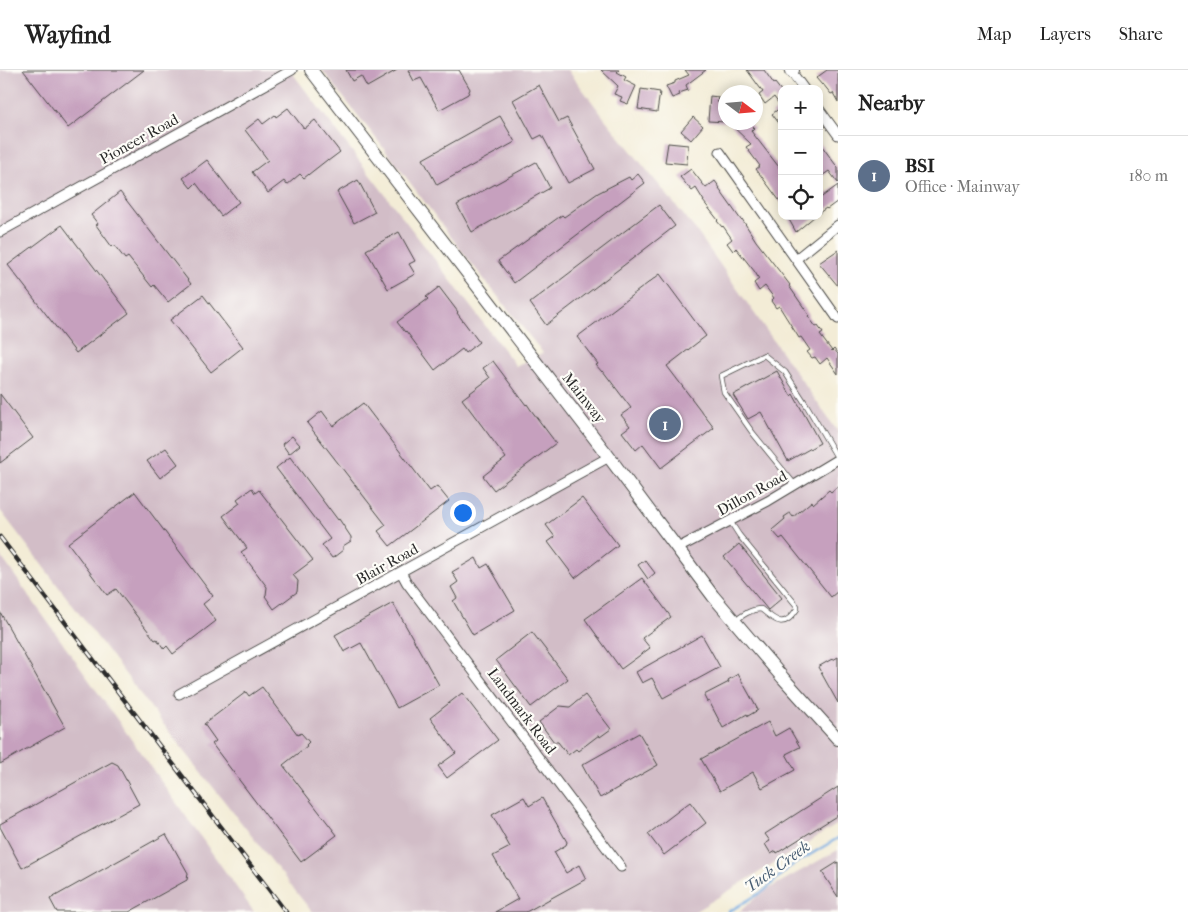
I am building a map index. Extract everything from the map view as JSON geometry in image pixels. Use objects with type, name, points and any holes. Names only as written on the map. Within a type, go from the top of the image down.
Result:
[{"type":"street","name":"Pioneer Road","points":[[0,232],[292,70]]},
{"type":"street","name":"Mainway","points":[[311,70],[609,457],[713,596],[838,739]]},
{"type":"street","points":[[792,70],[801,85]]},
{"type":"street","points":[[823,114],[838,135]]},
{"type":"street","points":[[720,152],[838,319]]},
{"type":"street","points":[[796,259],[838,225]]},
{"type":"street","name":"Blair Road","points":[[178,694],[609,457]]},
{"type":"street","name":"Dillon Road","points":[[678,548],[768,501],[838,459]]},
{"type":"street","name":"Landmark Road","points":[[401,572],[621,867]]},
{"type":"lane","points":[[794,485],[752,432],[724,392],[721,376],[764,356],[786,372],[838,459]]},
{"type":"lane","points":[[730,521],[797,606],[797,609],[788,620],[783,622],[774,620],[761,609],[748,612],[735,621]]},
{"type":"shaded area","points":[[0,70],[290,70],[516,366],[543,353],[322,70],[568,70],[605,119],[695,229],[838,432],[838,824],[694,912],[312,912],[171,734],[0,510]]},
{"type":"shaded area","points":[[0,555],[254,912],[0,912]]},
{"type":"shaded area","points":[[838,850],[838,912],[739,912],[761,893]]},
{"type":"building","points":[[23,70],[144,70],[68,128]]},
{"type":"building","points":[[346,70],[397,70],[367,87],[361,76],[352,81]]},
{"type":"building","points":[[408,70],[459,70],[470,89],[468,94],[439,110],[421,78],[414,81]]},
{"type":"building","points":[[601,70],[619,70],[617,72],[626,77],[624,80],[636,86],[628,104],[620,101],[622,97],[614,94],[618,86]]},
{"type":"building","points":[[685,70],[706,70],[686,85],[688,90],[672,98],[666,86],[689,75]]},
{"type":"building","points":[[747,70],[764,70],[778,87],[778,103],[774,97],[765,104],[763,101],[763,85],[758,85]]},
{"type":"building","points":[[827,70],[838,70],[838,102],[833,93],[831,94],[816,78]]},
{"type":"building","points":[[539,85],[559,122],[567,118],[595,169],[568,183],[542,135],[534,139],[513,100]]},
{"type":"building","points":[[641,89],[660,92],[657,112],[638,109]]},
{"type":"building","points":[[710,96],[718,97],[718,122],[708,121]]},
{"type":"building","points":[[288,108],[304,129],[315,120],[340,152],[304,178],[300,174],[287,185],[284,181],[268,193],[252,172],[268,160],[245,130],[259,119],[263,124]]},
{"type":"building","points":[[778,109],[778,122],[772,114]]},
{"type":"building","points":[[500,116],[515,142],[437,185],[423,159]]},
{"type":"building","points":[[693,117],[703,126],[691,140],[681,131]]},
{"type":"building","points":[[736,130],[752,130],[778,166],[778,199],[756,169],[760,166],[746,147],[751,144]]},
{"type":"building","points":[[668,143],[688,145],[687,164],[665,162]]},
{"type":"building","points":[[823,147],[838,168],[838,183],[829,171],[823,175]]},
{"type":"building","points":[[207,160],[239,202],[221,216],[196,183],[191,188],[183,178]]},
{"type":"building","points":[[536,162],[550,188],[472,232],[457,205]]},
{"type":"building","points":[[691,169],[706,188],[715,181],[756,241],[790,285],[808,316],[823,333],[820,335],[832,351],[834,349],[838,354],[838,374],[827,358],[820,364],[815,357],[812,358],[807,352],[810,350],[801,337],[799,338],[779,306],[776,308],[771,301],[774,298],[765,286],[759,291],[754,283],[759,279],[755,272],[736,248],[733,251],[727,243],[732,239],[717,221],[696,188],[692,191],[680,177]]},
{"type":"building","points":[[638,174],[645,183],[514,283],[498,261],[562,215],[564,217],[598,193],[629,177],[631,180]]},
{"type":"building","points":[[358,180],[375,212],[354,223],[337,192]]},
{"type":"building","points":[[838,185],[838,201],[823,210],[823,196]]},
{"type":"building","points":[[120,192],[191,284],[168,302],[154,285],[152,287],[128,257],[125,259],[114,245],[112,247],[91,215]]},
{"type":"building","points":[[659,205],[675,226],[546,325],[530,303]]},
{"type":"building","points":[[789,220],[810,220],[796,232]]},
{"type":"building","points":[[62,225],[129,313],[76,353],[8,265]]},
{"type":"building","points":[[399,232],[415,261],[409,264],[415,274],[388,289],[366,250]]},
{"type":"building","points":[[838,250],[838,286],[819,263]]},
{"type":"building","points":[[660,274],[706,336],[667,366],[714,428],[661,468],[643,444],[636,450],[622,432],[630,426],[621,415],[631,408],[603,371],[596,365],[598,364],[577,337]]},
{"type":"building","points":[[439,287],[479,342],[465,353],[462,349],[435,370],[397,322],[428,299],[426,297]]},
{"type":"building","points":[[203,295],[243,347],[211,372],[170,320]]},
{"type":"building","points":[[493,361],[556,443],[494,490],[483,476],[506,458],[462,399],[490,378],[483,368]]},
{"type":"building","points":[[777,371],[791,396],[793,394],[820,443],[788,461],[761,412],[748,419],[733,395]]},
{"type":"building","points":[[0,394],[33,438],[0,463]]},
{"type":"building","points":[[363,403],[430,491],[437,486],[449,501],[390,546],[378,531],[386,525],[307,423],[322,411],[333,426]]},
{"type":"building","points":[[292,436],[300,445],[289,454],[282,444]]},
{"type":"building","points":[[166,448],[178,464],[160,478],[147,461]]},
{"type":"building","points":[[290,457],[351,537],[351,541],[343,546],[343,550],[332,558],[322,545],[330,539],[276,468]]},
{"type":"building","points":[[838,486],[838,591],[831,597],[783,537],[780,539],[772,530],[790,513],[793,517],[812,501],[813,504],[829,490],[831,492]]},
{"type":"building","points":[[252,488],[255,493],[259,490],[313,560],[293,575],[298,581],[297,592],[274,609],[265,596],[267,587],[241,552],[247,548],[223,516],[240,503],[237,499]]},
{"type":"building","points":[[135,492],[213,596],[203,604],[216,621],[173,654],[167,646],[164,649],[157,639],[155,640],[116,589],[107,595],[68,543]]},
{"type":"building","points":[[582,498],[618,545],[575,578],[548,542],[555,537],[546,525]]},
{"type":"building","points":[[739,544],[782,598],[768,610],[724,557]]},
{"type":"building","points":[[476,558],[481,568],[488,564],[515,610],[473,635],[453,601],[457,598],[451,587],[458,582],[452,572]]},
{"type":"building","points":[[645,560],[655,573],[648,579],[638,565]]},
{"type":"building","points":[[642,578],[671,617],[642,638],[650,648],[621,669],[585,619]]},
{"type":"building","points":[[393,603],[439,685],[397,708],[361,643],[344,652],[335,635]]},
{"type":"building","points":[[0,612],[65,727],[0,764]]},
{"type":"building","points":[[532,632],[568,679],[531,707],[496,660]]},
{"type":"building","points":[[702,635],[720,667],[663,698],[652,678],[642,683],[636,672]]},
{"type":"building","points":[[838,657],[838,703],[818,667]]},
{"type":"building","points":[[738,674],[758,710],[723,728],[704,695],[729,682],[728,680]]},
{"type":"building","points":[[262,687],[298,735],[301,733],[309,742],[307,746],[283,765],[337,835],[301,862],[212,744],[216,741],[204,724],[246,692],[249,696]]},
{"type":"building","points":[[462,693],[498,740],[447,778],[438,766],[456,753],[430,718]]},
{"type":"building","points":[[585,695],[611,729],[600,737],[599,735],[578,751],[576,749],[568,755],[558,742],[554,742],[539,722],[560,706],[570,707]]},
{"type":"building","points":[[768,722],[775,736],[789,728],[800,747],[786,754],[795,770],[762,788],[753,772],[720,791],[701,759]]},
{"type":"building","points":[[639,733],[658,765],[600,798],[582,765]]},
{"type":"building","points":[[112,762],[118,765],[139,804],[22,868],[0,824]]},
{"type":"building","points":[[838,787],[838,815],[777,853],[776,851],[771,854],[765,844],[770,841],[765,834]]},
{"type":"building","points":[[524,797],[529,806],[542,798],[567,842],[566,845],[554,852],[566,873],[579,865],[586,879],[526,912],[495,912],[518,899],[493,856],[510,847],[492,815]]},
{"type":"building","points":[[690,802],[706,823],[664,855],[648,834]]},
{"type":"building","points":[[166,834],[188,873],[187,880],[129,912],[57,912],[50,899]]},
{"type":"building","points":[[838,862],[838,897],[822,872]]},
{"type":"waterway","name":"Tuck Creek","points":[[728,912],[765,890],[788,868],[838,838]]},
{"type":"railway","points":[[0,537],[286,912]]},
{"type":"place","name":"BSI","points":[[665,424]]}]
